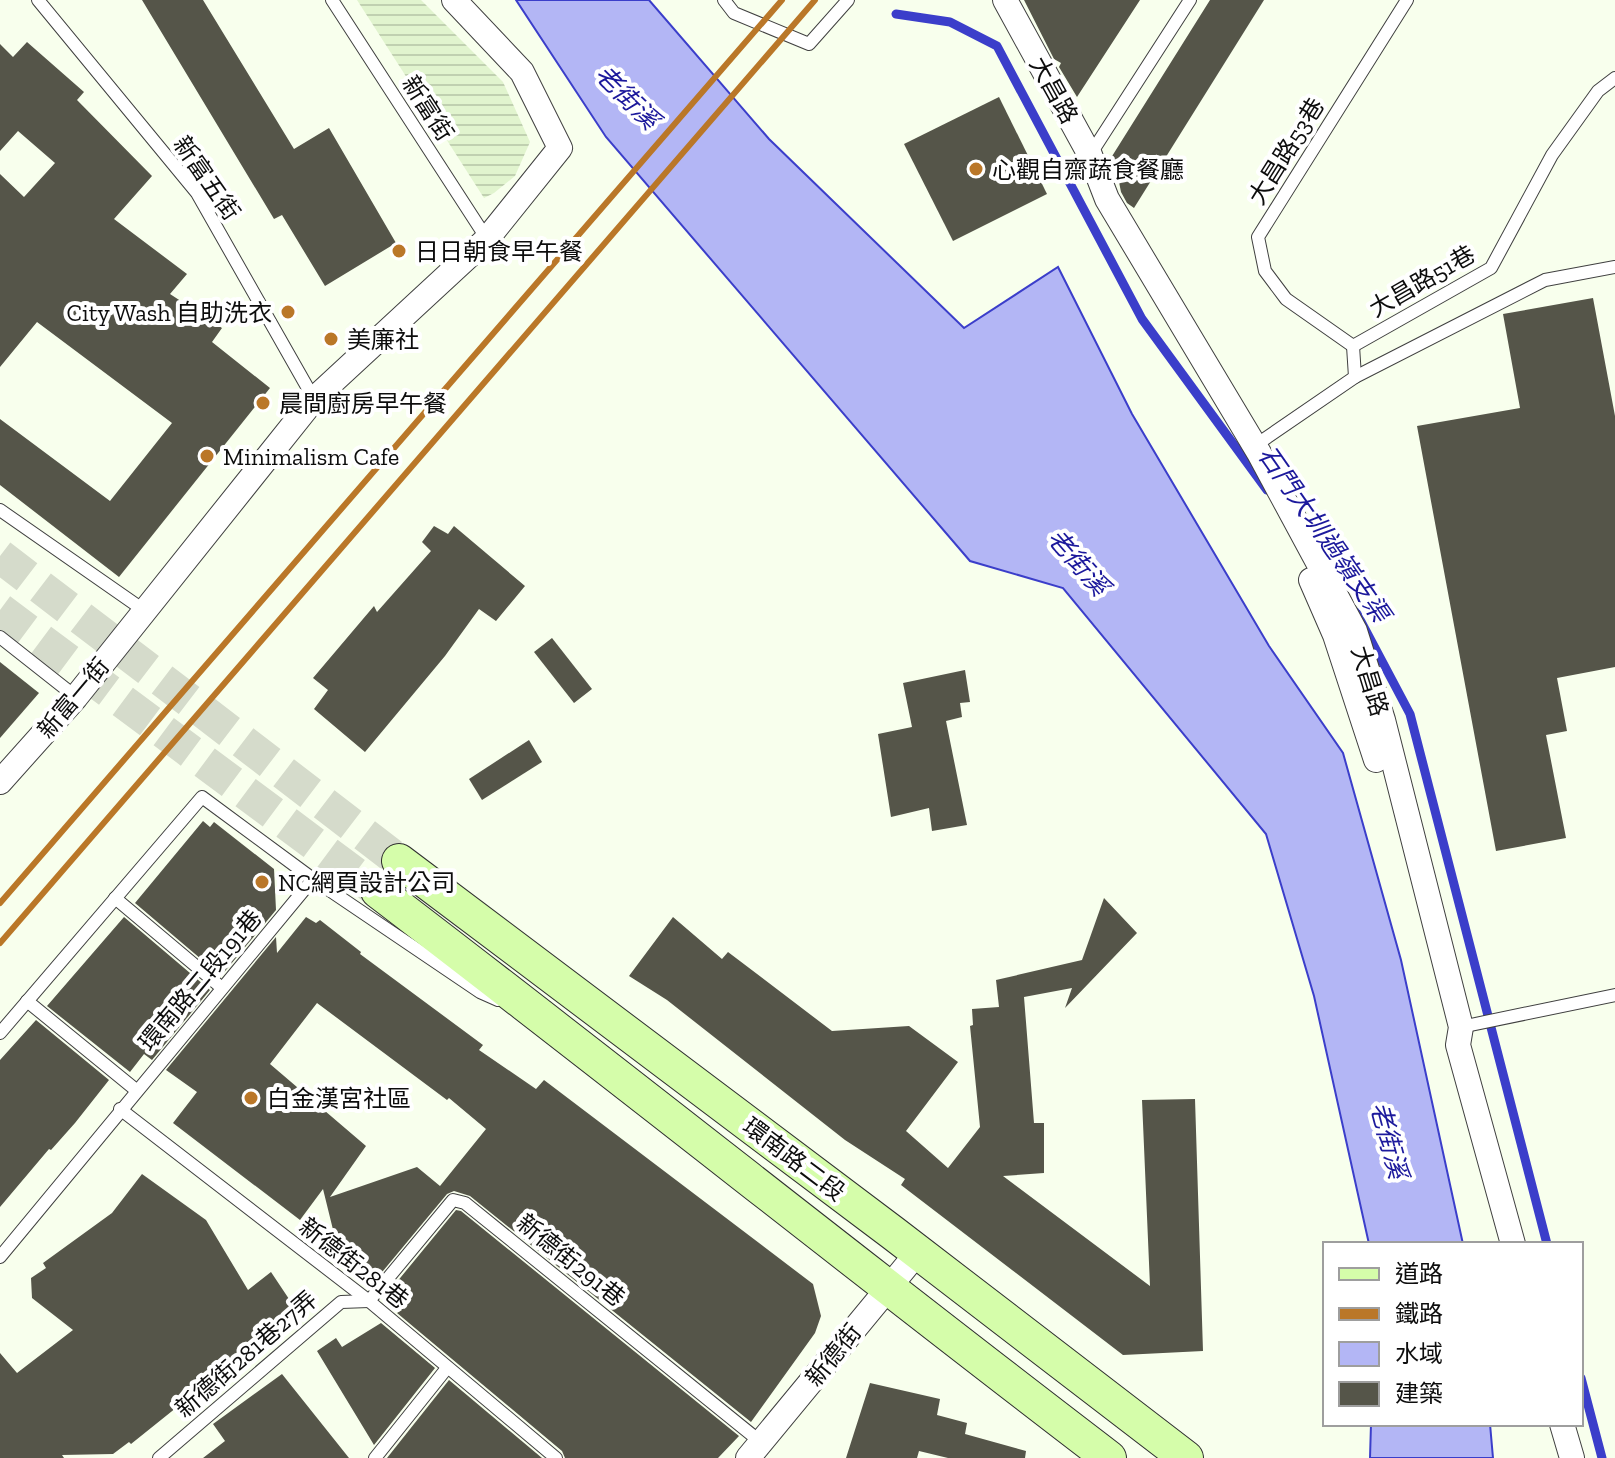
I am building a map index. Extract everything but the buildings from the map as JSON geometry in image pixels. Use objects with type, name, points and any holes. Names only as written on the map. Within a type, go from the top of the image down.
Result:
[{"type":"main road","name":"環南路二段","points":[[399,861],[1186,1458]]},
{"type":"main road","name":"環南路二段","points":[[378,891],[556,1026],[887,1288],[1109,1458]]},
{"type":"main road","points":[[556,1026],[578,997]]},
{"type":"street","name":"新富一街","points":[[0,782],[76,697],[314,399],[487,239],[560,148],[522,72],[454,0]]},
{"type":"street","name":"大昌路","points":[[1005,0],[1090,155],[1107,199],[1253,447],[1335,635],[1367,728],[1446,1031],[1460,1036]]},
{"type":"street","points":[[1460,1036],[1512,1242]]},
{"type":"street","name":"新德街","points":[[755,1450],[918,1252]]},
{"type":"street","points":[[1563,1426],[1572,1458]]},
{"type":"lane","name":"新富五街","points":[[38,0],[197,193],[314,399]]},
{"type":"lane","name":"新富街","points":[[332,0],[487,239]]},
{"type":"lane","points":[[724,0],[734,13],[809,44],[848,0]]},
{"type":"lane","points":[[1090,155],[1190,0]]},
{"type":"lane","name":"大昌路53巷","points":[[1353,346],[1286,299],[1265,271],[1258,237],[1407,0]]},
{"type":"lane","name":"大昌路51巷","points":[[1355,377],[1353,346],[1491,268],[1552,155],[1598,91],[1615,78]]},
{"type":"lane","points":[[1253,447],[1355,377],[1545,280],[1615,267]]},
{"type":"lane","points":[[0,510],[145,611]]},
{"type":"lane","points":[[0,637],[76,697]]},
{"type":"lane","points":[[0,1033],[202,797],[313,879],[480,992],[556,1026]]},
{"type":"lane","name":"環南路二段191巷","points":[[0,1257],[313,879]]},
{"type":"lane","points":[[115,898],[222,988]]},
{"type":"lane","points":[[1460,1036],[1615,995]]},
{"type":"lane","points":[[27,1001],[136,1090]]},
{"type":"lane","name":"新德街281巷","points":[[120,1109],[369,1301],[556,1458]]},
{"type":"lane","name":"新德街291巷","points":[[369,1301],[453,1200],[465,1203],[755,1450]]},
{"type":"lane","name":"新德街281巷27弄","points":[[159,1458],[341,1302],[369,1301]]},
{"type":"lane","points":[[375,1458],[447,1368]]},
{"type":"green space","points":[[357,0],[421,0],[503,82],[530,142],[515,176],[494,193],[484,198]]},
{"type":"water","name":"老街溪","points":[[516,0],[649,0],[769,139],[964,328],[1058,267],[1132,414],[1269,646],[1343,753],[1401,960],[1463,1242],[1369,1242],[1314,996],[1266,834],[1063,588],[970,561],[606,137]]},
{"type":"water","points":[[1371,1426],[1490,1426],[1493,1458],[1370,1458]]},
{"type":"waterway","name":"石門大圳過嶺支渠","points":[[896,14],[950,22],[997,46],[1142,319],[1267,490]]},
{"type":"waterway","name":"石門大圳過嶺支渠","points":[[1356,612],[1410,714],[1546,1242]]},
{"type":"waterway","name":"石門大圳過嶺支渠","points":[[1583,1386],[1602,1458]]},
{"type":"tunnel","points":[[0,556],[399,861]]},
{"type":"tunnel","points":[[0,610],[378,891]]},
{"type":"railway","points":[[0,903],[782,0]]},
{"type":"railway","points":[[0,943],[815,0]]},
{"type":"place","name":"心觀自齋蔬食餐廳","points":[[976,169]]},
{"type":"place","name":"日日朝食早午餐","points":[[399,251]]},
{"type":"place","name":"City Wash 自助洗衣","points":[[288,312]]},
{"type":"place","name":"美廉社","points":[[331,339]]},
{"type":"place","name":"晨間廚房早午餐","points":[[263,403]]},
{"type":"place","name":"Minimalism Cafe","points":[[207,456]]},
{"type":"place","name":"NC網頁設計公司","points":[[262,882]]},
{"type":"place","name":"白金漢宮社區","points":[[251,1098]]}]
